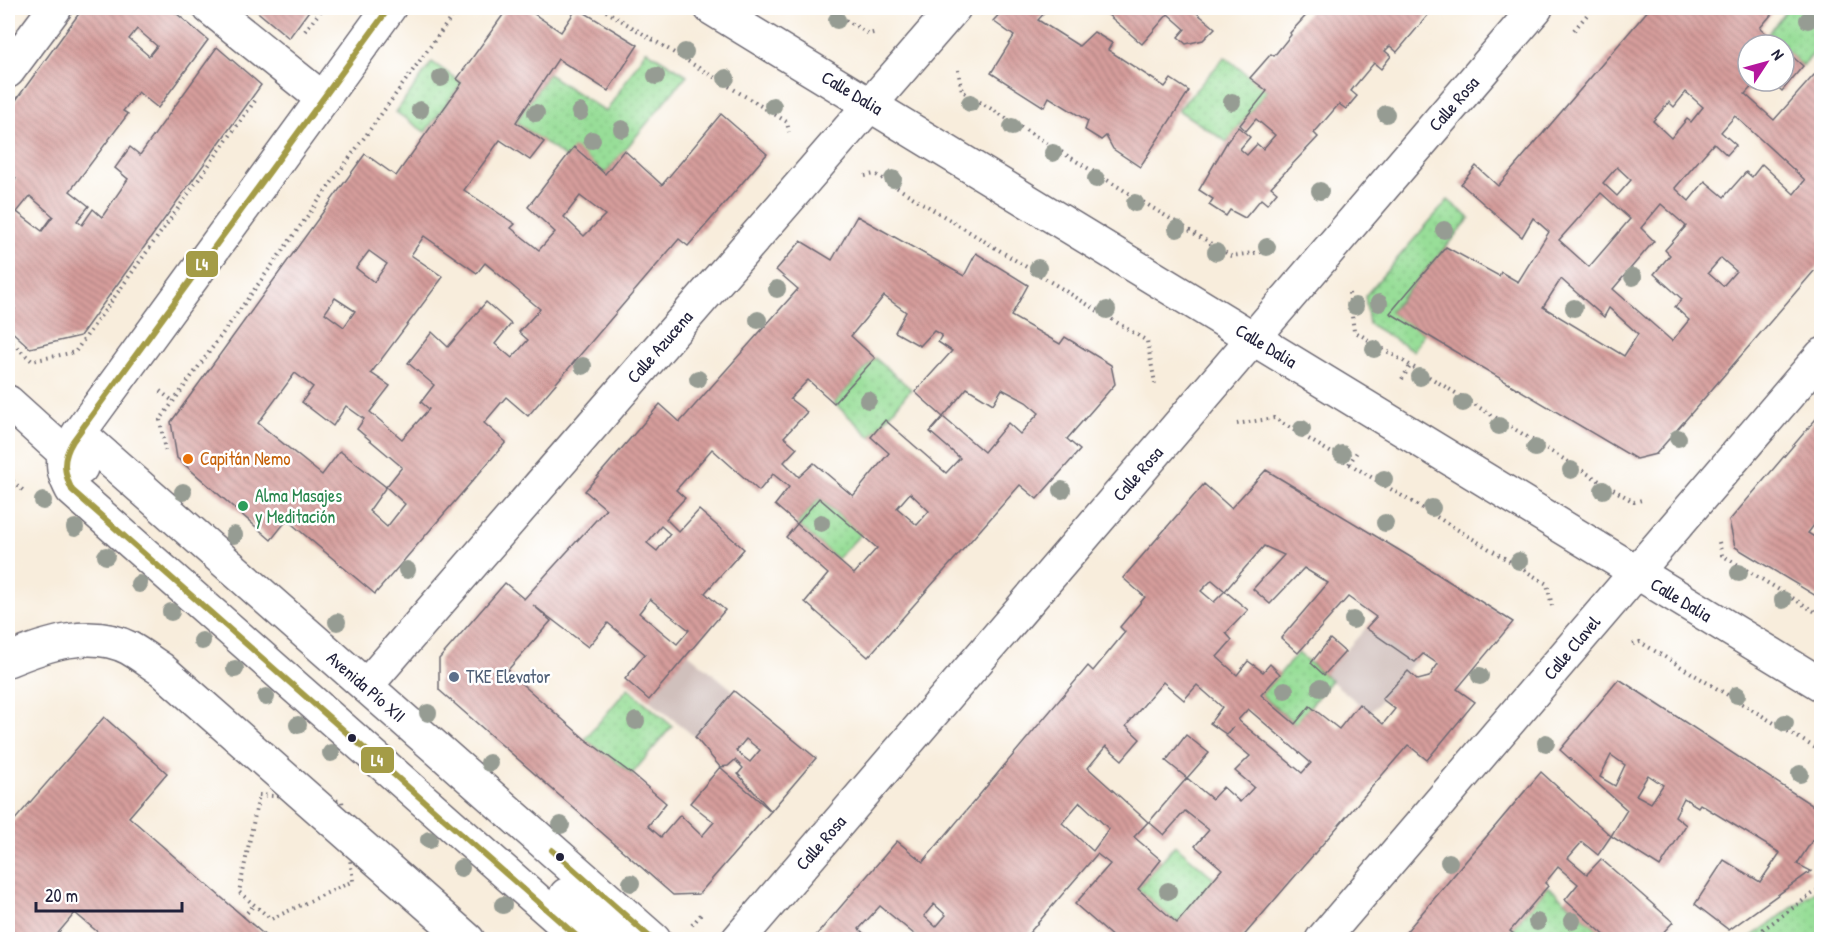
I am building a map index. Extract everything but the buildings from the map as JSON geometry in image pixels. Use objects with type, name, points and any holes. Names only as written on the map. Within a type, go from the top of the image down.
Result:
[{"type":"street","points":[[8,71],[55,8]]},
{"type":"street","points":[[210,8],[323,99]]},
{"type":"street","points":[[389,8],[72,444],[62,465],[72,490],[582,939]]},
{"type":"street","name":"Calle Dalia","points":[[711,8],[1821,685]]},
{"type":"street","name":"Calle Azucena","points":[[366,686],[954,8]]},
{"type":"street","name":"Calle Rosa","points":[[738,939],[1536,8]]},
{"type":"street","name":"Calle Clavel","points":[[1322,939],[1821,355]]},
{"type":"street","name":"Avenida Pío XII","points":[[8,402],[72,444],[366,686],[654,939]]},
{"type":"street","points":[[72,444],[616,939]]},
{"type":"street","points":[[8,660],[34,649],[67,641],[97,639],[128,647],[161,669],[468,939]]},
{"type":"path","points":[[8,339],[32,361],[75,352],[280,64],[323,8]]},
{"type":"path","points":[[160,420],[458,8]]},
{"type":"path","points":[[601,8],[787,122],[790,143]]},
{"type":"path","points":[[825,8],[869,34],[879,32]]},
{"type":"path","points":[[1570,34],[1593,8]]},
{"type":"path","points":[[957,60],[962,91],[1231,256],[1268,253],[1276,244]]},
{"type":"path","points":[[854,177],[875,174],[1147,341],[1155,384],[1150,390]]},
{"type":"path","points":[[1357,284],[1349,293],[1354,331],[1634,502],[1644,500]]},
{"type":"path","points":[[1231,431],[1238,423],[1274,418],[1546,584],[1553,614]]},
{"type":"path","points":[[1718,533],[1722,555],[1821,616]]},
{"type":"path","points":[[1629,645],[1640,642],[1821,752]]},
{"type":"path","points":[[259,795],[342,801],[353,881],[272,919],[254,905],[239,892],[259,795]]},
{"type":"path","points":[[1748,939],[1821,887]]},
{"type":"path","points":[[243,917],[254,905]]},
{"type":"shaded area","points":[[1366,628],[1415,662],[1370,713],[1324,675]]},
{"type":"shaded area","points":[[688,653],[734,691],[695,737],[649,700]]},
{"type":"green space","points":[[1788,8],[1821,8],[1821,45],[1803,66],[1796,60],[1796,33],[1769,33]]},
{"type":"green space","points":[[646,50],[687,75],[605,174],[574,148],[566,158],[516,122],[548,74],[606,112]]},
{"type":"green space","points":[[1225,57],[1267,91],[1227,142],[1178,110]]},
{"type":"green space","points":[[432,62],[462,83],[425,132],[396,112]]},
{"type":"green space","points":[[1448,200],[1470,218],[1390,312],[1424,333],[1414,351],[1369,324],[1365,296]]},
{"type":"green space","points":[[875,358],[911,389],[871,437],[834,403]]},
{"type":"green space","points":[[819,498],[861,534],[837,559],[797,524]]},
{"type":"green space","points":[[1298,653],[1331,680],[1296,724],[1261,695]]},
{"type":"green space","points":[[628,688],[672,726],[632,774],[585,739]]},
{"type":"green space","points":[[1175,845],[1215,879],[1177,923],[1138,889]]},
{"type":"green space","points":[[1548,886],[1609,939],[1520,939],[1510,931]]},
{"type":"green space","points":[[1821,887],[1821,931],[1811,939],[1748,939]]},
{"type":"transit line","name":"L4","points":[[389,8],[73,441],[65,459],[65,471],[72,490],[581,940]]},
{"type":"transit line","name":"L4","points":[[552,850],[653,940]]},
{"type":"place","name":"Capitán Nemo","points":[[188,459]]},
{"type":"place","name":"Alma Masajes y Meditación","points":[[243,506]]},
{"type":"place","name":"TKE Elevator","points":[[454,677]]}]
